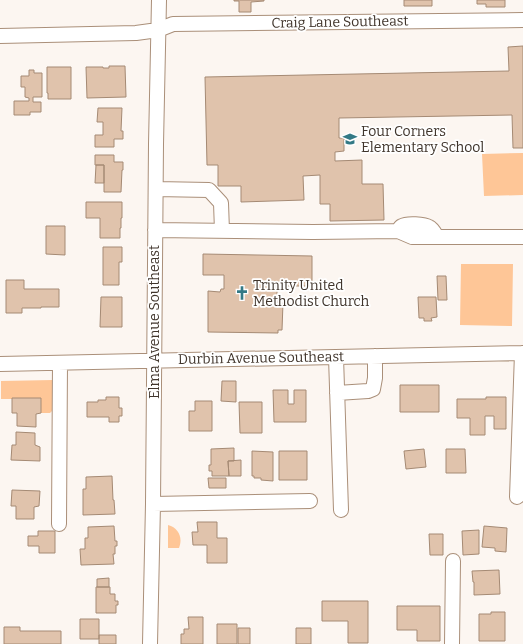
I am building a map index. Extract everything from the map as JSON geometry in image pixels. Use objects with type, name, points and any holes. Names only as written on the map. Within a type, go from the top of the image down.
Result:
[{"type":"street","name":"Elma Avenue Southeast","points":[[150,644],[159,0]]},
{"type":"street","name":"Craig Lane Southeast","points":[[0,36],[136,33],[158,30],[173,24],[523,20]]},
{"type":"street","points":[[156,190],[209,190],[221,203],[222,231]]},
{"type":"street","points":[[155,230],[398,231],[412,237],[523,237]]},
{"type":"street","points":[[517,497],[522,353]]},
{"type":"street","name":"Durbin Avenue Southeast","points":[[0,364],[522,353]]},
{"type":"street","points":[[337,393],[368,392],[373,389],[375,378],[375,356]]},
{"type":"street","points":[[336,357],[341,510]]},
{"type":"street","points":[[59,524],[60,363]]},
{"type":"street","points":[[153,504],[310,501]]},
{"type":"street","points":[[452,644],[453,561]]},
{"type":"shaded area","points":[[523,153],[523,195],[484,196],[482,154]]},
{"type":"shaded area","points":[[461,264],[513,264],[512,326],[460,325]]},
{"type":"shaded area","points":[[53,380],[53,408],[50,413],[41,413],[41,398],[1,399],[1,381]]},
{"type":"shaded area","points":[[168,525],[175,528],[179,534],[181,541],[179,548],[168,548]]},
{"type":"building","points":[[234,0],[264,1],[251,2],[251,12],[239,12],[239,1]]},
{"type":"building","points":[[404,0],[432,0],[432,6],[404,6]]},
{"type":"building","points":[[477,0],[505,0],[505,7],[486,7],[486,4],[477,4]]},
{"type":"building","points":[[523,46],[523,148],[513,148],[512,115],[339,118],[339,138],[344,138],[344,151],[335,152],[335,161],[362,160],[362,184],[383,184],[384,220],[330,221],[330,204],[320,204],[320,175],[303,176],[304,200],[241,202],[241,186],[218,186],[218,165],[207,165],[205,77],[509,71],[508,47]]},
{"type":"building","points":[[109,66],[125,66],[126,97],[87,98],[86,67],[109,68]]},
{"type":"building","points":[[47,67],[71,67],[71,99],[48,99]]},
{"type":"building","points":[[29,70],[34,70],[34,73],[42,73],[42,97],[33,97],[33,102],[41,102],[41,112],[30,112],[30,115],[14,115],[14,101],[29,101],[29,98],[25,97],[25,87],[21,87],[21,76],[29,76]]},
{"type":"building","points":[[98,108],[122,108],[121,131],[123,131],[123,139],[114,139],[114,147],[95,147],[95,135],[103,135],[103,122],[97,122]]},
{"type":"building","points":[[95,155],[114,155],[114,162],[123,162],[121,192],[104,192],[104,165],[95,165]]},
{"type":"building","points":[[96,165],[104,165],[104,183],[95,183]]},
{"type":"building","points":[[86,202],[122,202],[120,238],[100,238],[100,218],[86,218]]},
{"type":"building","points":[[46,226],[65,226],[65,255],[46,254]]},
{"type":"building","points":[[103,247],[122,247],[122,262],[119,262],[119,285],[103,285]]},
{"type":"building","points":[[203,254],[312,256],[312,286],[277,286],[278,303],[283,303],[282,330],[278,330],[278,333],[208,332],[208,291],[220,292],[221,289],[224,289],[224,275],[203,275]]},
{"type":"building","points":[[437,276],[446,276],[447,300],[438,300]]},
{"type":"building","points":[[6,280],[24,280],[24,289],[59,289],[59,307],[22,308],[22,313],[6,313]]},
{"type":"building","points":[[101,297],[122,297],[122,327],[100,327]]},
{"type":"building","points":[[418,297],[436,297],[437,317],[431,318],[432,321],[424,321],[424,318],[419,318]]},
{"type":"building","points":[[222,381],[236,381],[236,402],[221,401]]},
{"type":"building","points":[[400,385],[439,385],[439,412],[400,412]]},
{"type":"building","points":[[273,390],[288,390],[288,404],[294,404],[294,390],[306,390],[306,422],[274,422]]},
{"type":"building","points":[[106,397],[119,397],[119,408],[122,408],[122,416],[119,416],[119,422],[109,422],[109,417],[87,417],[87,402],[106,400]]},
{"type":"building","points":[[486,397],[506,397],[506,429],[494,429],[494,416],[485,416],[485,435],[470,435],[470,418],[457,418],[457,399],[486,399]]},
{"type":"building","points":[[12,398],[41,398],[41,413],[36,414],[36,427],[17,426],[17,413],[12,413]]},
{"type":"building","points":[[195,401],[212,401],[212,431],[189,431],[189,411],[195,411]]},
{"type":"building","points":[[239,402],[262,402],[262,433],[240,433]]},
{"type":"building","points":[[16,432],[35,433],[35,445],[40,447],[40,461],[11,460],[12,445],[16,445]]},
{"type":"building","points":[[234,448],[234,461],[228,461],[229,476],[212,476],[212,471],[209,471],[209,465],[211,465],[211,449]]},
{"type":"building","points":[[424,449],[426,467],[406,469],[404,451]]},
{"type":"building","points":[[446,449],[465,449],[466,473],[446,473]]},
{"type":"building","points":[[252,451],[273,452],[273,481],[261,480],[261,478],[254,478],[254,476],[252,476]]},
{"type":"building","points":[[279,451],[307,451],[307,480],[279,480]]},
{"type":"building","points":[[241,460],[241,476],[229,476],[228,461]]},
{"type":"building","points":[[112,476],[115,514],[83,515],[83,489],[86,489],[86,477]]},
{"type":"building","points":[[208,478],[226,478],[226,488],[209,488]]},
{"type":"building","points":[[12,490],[40,491],[39,506],[34,507],[34,519],[16,519],[16,506],[11,506]]},
{"type":"building","points":[[197,522],[217,522],[217,538],[227,538],[227,563],[207,563],[207,545],[193,545],[192,532],[198,532]]},
{"type":"building","points":[[114,526],[115,541],[117,541],[117,546],[115,546],[115,554],[113,554],[114,564],[81,565],[80,549],[85,549],[85,538],[88,538],[88,527]]},
{"type":"building","points":[[484,526],[507,528],[506,552],[495,551],[495,548],[482,547]]},
{"type":"building","points":[[479,530],[479,554],[463,555],[462,531]]},
{"type":"building","points":[[38,531],[55,531],[55,553],[39,553],[39,546],[28,546],[28,536],[38,536]]},
{"type":"building","points":[[429,534],[443,534],[443,555],[430,555]]},
{"type":"building","points":[[499,570],[500,594],[474,595],[472,571]]},
{"type":"building","points":[[109,578],[109,587],[97,587],[97,579]]},
{"type":"building","points":[[96,587],[110,587],[110,594],[115,594],[115,601],[118,601],[118,605],[116,605],[116,613],[96,613]]},
{"type":"building","points":[[322,601],[368,601],[368,643],[348,643],[348,621],[322,621]]},
{"type":"building","points":[[397,606],[440,606],[440,641],[417,641],[417,630],[397,630]]},
{"type":"building","points":[[491,612],[505,612],[505,641],[479,641],[479,614],[491,614]]},
{"type":"building","points":[[188,617],[203,617],[203,644],[181,644],[181,634],[184,634],[184,629],[189,629]]},
{"type":"building","points":[[80,619],[99,619],[99,639],[80,639]]},
{"type":"building","points":[[217,624],[237,624],[237,644],[217,644]]},
{"type":"building","points":[[4,627],[20,627],[20,631],[61,631],[61,644],[4,644]]},
{"type":"building","points":[[238,628],[250,628],[250,644],[238,644]]},
{"type":"building","points":[[296,628],[311,628],[311,644],[296,644]]},
{"type":"building","points":[[99,635],[116,635],[116,644],[99,644]]},
{"type":"place","name":"Four Corners Elementary School","points":[[350,139]]},
{"type":"place","name":"Trinity United Methodist Church","points":[[242,293]]}]
